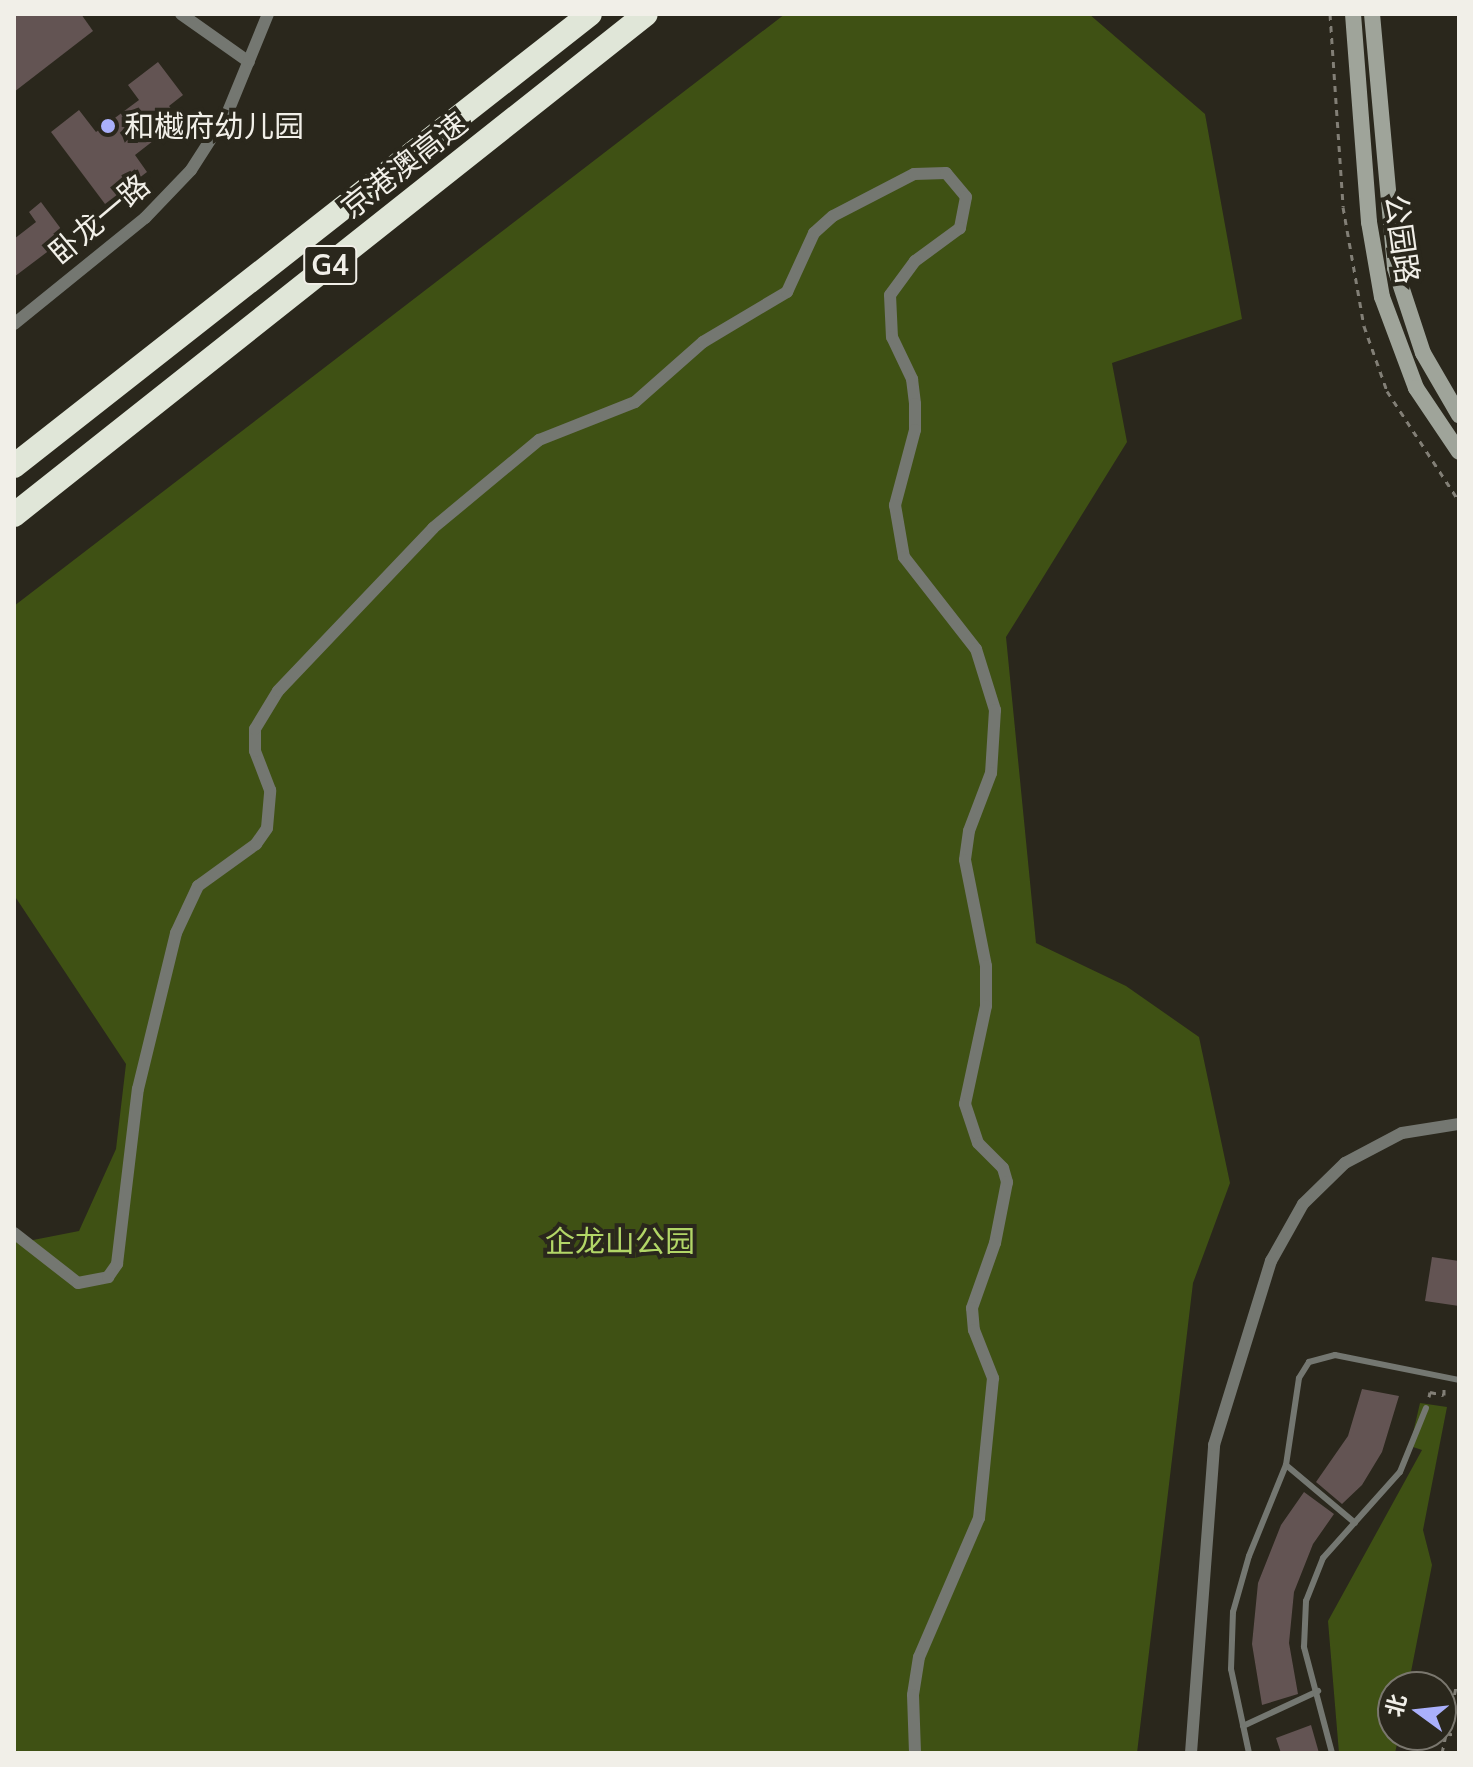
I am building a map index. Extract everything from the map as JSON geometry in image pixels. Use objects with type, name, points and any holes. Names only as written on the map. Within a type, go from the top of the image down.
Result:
[{"type":"highway","name":"京港澳高速","points":[[14,466],[590,14]]},
{"type":"highway","name":"京港澳高速","points":[[14,515],[646,14]]},
{"type":"main road","name":"公园路","points":[[1353,14],[1371,234],[1382,297],[1416,388],[1459,452]]},
{"type":"main road","name":"公园路","points":[[1372,14],[1395,268],[1414,332],[1459,415]]},
{"type":"street","points":[[181,14],[249,62]]},
{"type":"street","name":"卧龙一路","points":[[14,324],[177,187],[216,133],[268,14]]},
{"type":"street","points":[[14,1233],[78,1283],[108,1277],[117,1264],[138,1089],[176,933],[198,886],[256,844],[267,828],[270,790],[255,751],[255,729],[278,691],[433,528],[539,440],[635,402],[703,342],[787,292],[814,233],[833,216],[914,174],[946,173],[966,197],[960,228],[915,261],[890,295],[892,337],[912,379],[915,404],[915,430],[895,505],[897,531],[918,580],[976,649],[995,710],[991,773],[969,831],[965,860],[986,966],[986,1006],[965,1104],[978,1143],[1003,1168],[1007,1182],[998,1232],[972,1308],[974,1330],[993,1378],[979,1518],[919,1657],[913,1695],[915,1753]]},
{"type":"street","points":[[1191,1753],[1214,1445],[1271,1261],[1303,1204],[1345,1163],[1402,1133],[1459,1124]]},
{"type":"lane","points":[[1249,1753],[1231,1669],[1233,1612],[1249,1556],[1286,1465],[1297,1387],[1309,1362],[1335,1355],[1459,1380]]},
{"type":"lane","points":[[1332,1753],[1304,1647],[1306,1601],[1323,1558],[1400,1472],[1426,1408]]},
{"type":"lane","points":[[1286,1465],[1355,1523]]},
{"type":"lane","points":[[1243,1726],[1318,1691]]},
{"type":"path","points":[[1426,1408],[1430,1392],[1444,1395],[1446,1389],[1434,1386],[1437,1376]]},
{"type":"green space","name":"企龙山公园","points":[[785,14],[1089,14],[1205,114],[1242,319],[1112,363],[1127,442],[1006,637],[1036,943],[1126,986],[1199,1037],[1230,1183],[1193,1283],[1137,1753],[14,1753],[14,1229],[28,1241],[79,1231],[116,1149],[126,1064],[14,895],[14,606]]},
{"type":"green space","points":[[1420,1403],[1447,1407],[1423,1530],[1432,1565],[1411,1671],[1377,1671],[1377,1751],[1395,1753],[1339,1753],[1328,1621],[1422,1450],[1410,1446]]},
{"type":"building","points":[[14,14],[81,14],[93,31],[14,92]]},
{"type":"building","points":[[158,62],[183,95],[169,106],[180,120],[135,155],[147,172],[105,204],[51,132],[79,110],[96,132],[139,100],[128,85]]},
{"type":"building","points":[[41,202],[67,237],[14,277],[14,239],[36,222],[29,212]]},
{"type":"building","points":[[1432,1257],[1459,1261],[1459,1306],[1425,1301]]},
{"type":"building","points":[[1362,1389],[1399,1396],[1382,1452],[1362,1485],[1342,1504],[1316,1482],[1348,1436]]},
{"type":"building","points":[[1304,1492],[1334,1514],[1313,1544],[1294,1592],[1289,1643],[1298,1694],[1262,1705],[1252,1644],[1258,1583],[1281,1525]]},
{"type":"building","points":[[1311,1725],[1319,1753],[1281,1753],[1276,1738]]},
{"type":"place","name":"和樾府幼儿园","points":[[108,126]]}]
